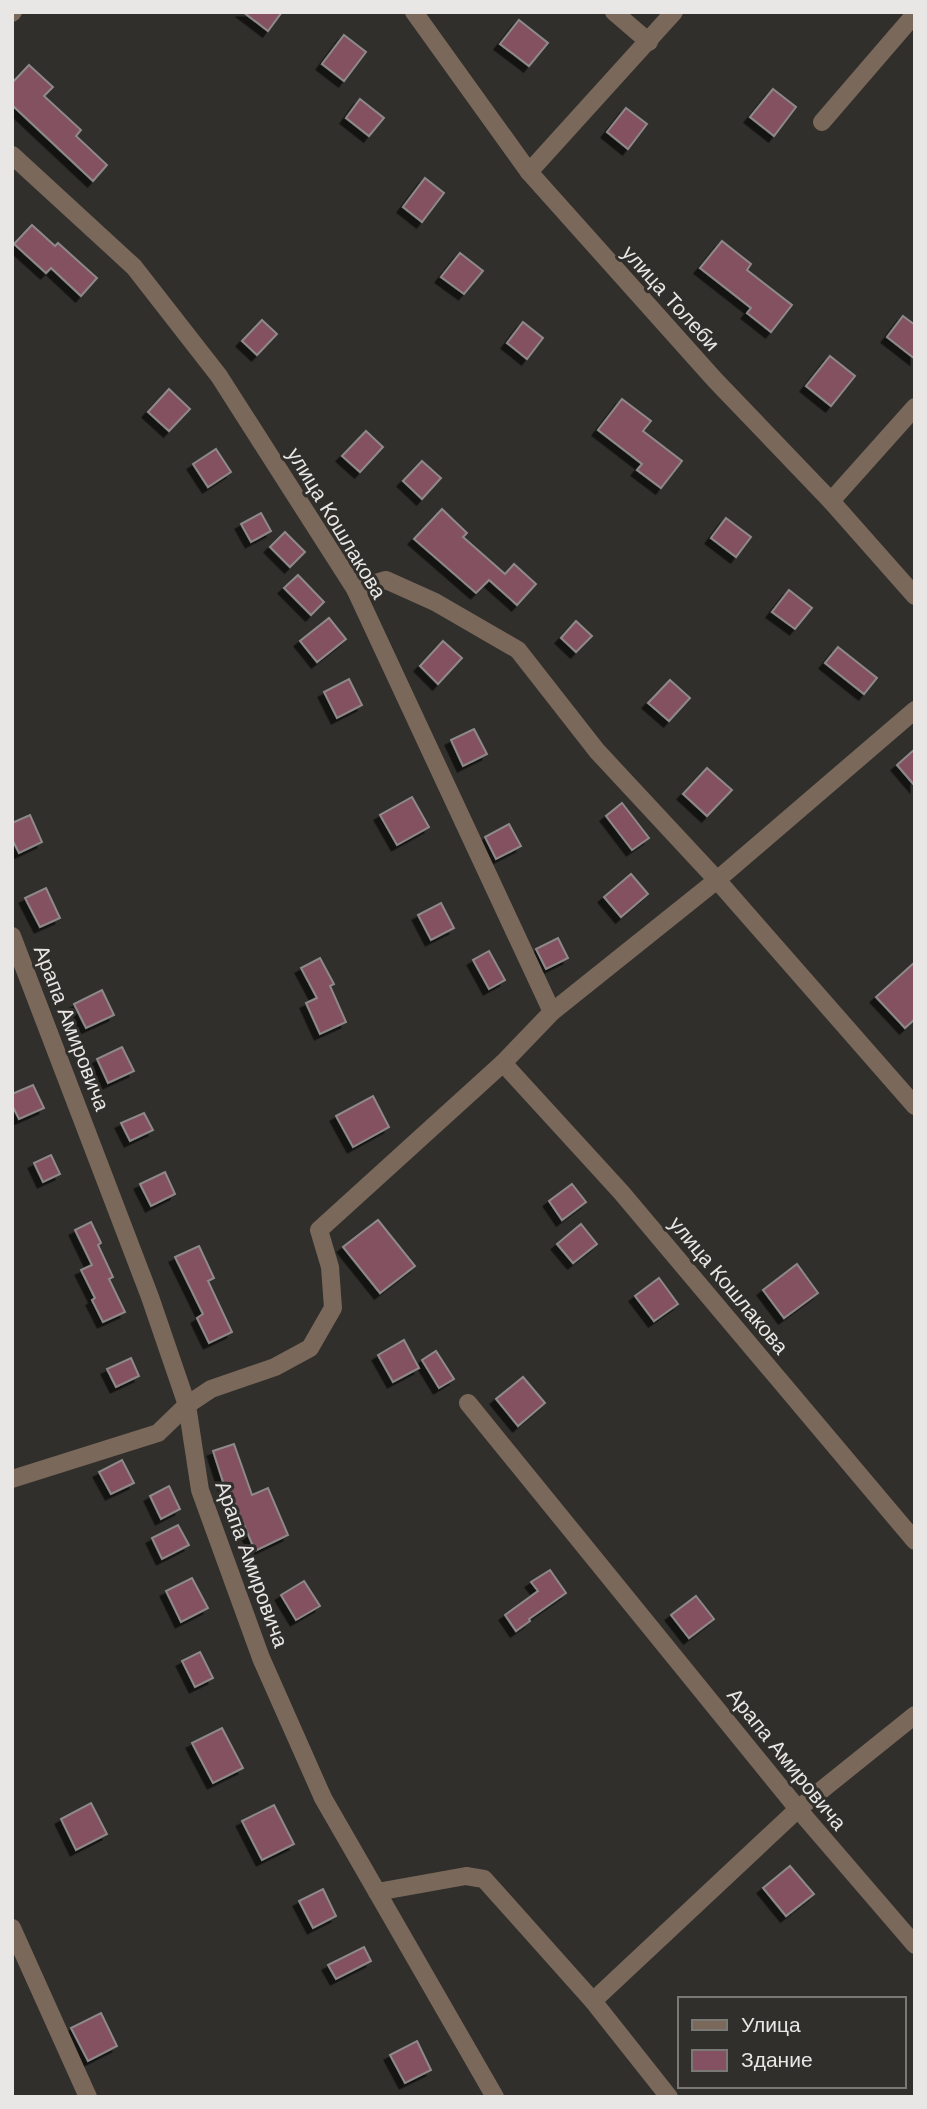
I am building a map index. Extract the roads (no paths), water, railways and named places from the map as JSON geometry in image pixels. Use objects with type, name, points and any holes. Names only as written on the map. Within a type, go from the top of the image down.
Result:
[{"type":"street","name":"улица Толеби","points":[[414,12],[529,172],[715,380],[831,501],[915,596]]},
{"type":"street","points":[[614,12],[649,42]]},
{"type":"street","points":[[529,172],[674,12]]},
{"type":"street","points":[[822,122],[915,14]]},
{"type":"street","name":"улица Кошлакова","points":[[12,155],[134,268],[151,289],[219,376],[355,589],[552,1012]]},
{"type":"street","points":[[831,501],[915,407]]},
{"type":"street","points":[[355,589],[386,580],[435,602],[518,650],[597,751],[717,880],[915,1106]]},
{"type":"street","points":[[12,1479],[158,1433],[187,1405],[212,1388],[275,1367],[310,1348],[333,1308],[330,1267],[319,1230],[503,1063],[552,1012],[717,880],[915,710]]},
{"type":"street","name":"Арапа Амировича","points":[[12,936],[150,1297],[187,1405],[200,1490],[261,1658],[323,1798],[495,2097]]},
{"type":"street","name":"улица Кошлакова","points":[[503,1063],[621,1192],[915,1541]]},
{"type":"street","name":"Арапа Амировича","points":[[468,1403],[798,1809],[915,1945]]},
{"type":"street","points":[[593,2001],[798,1809],[915,1715]]},
{"type":"street","points":[[377,1892],[466,1876],[484,1880],[593,2001],[669,2097]]},
{"type":"street","points":[[12,1928],[88,2097]]}]
